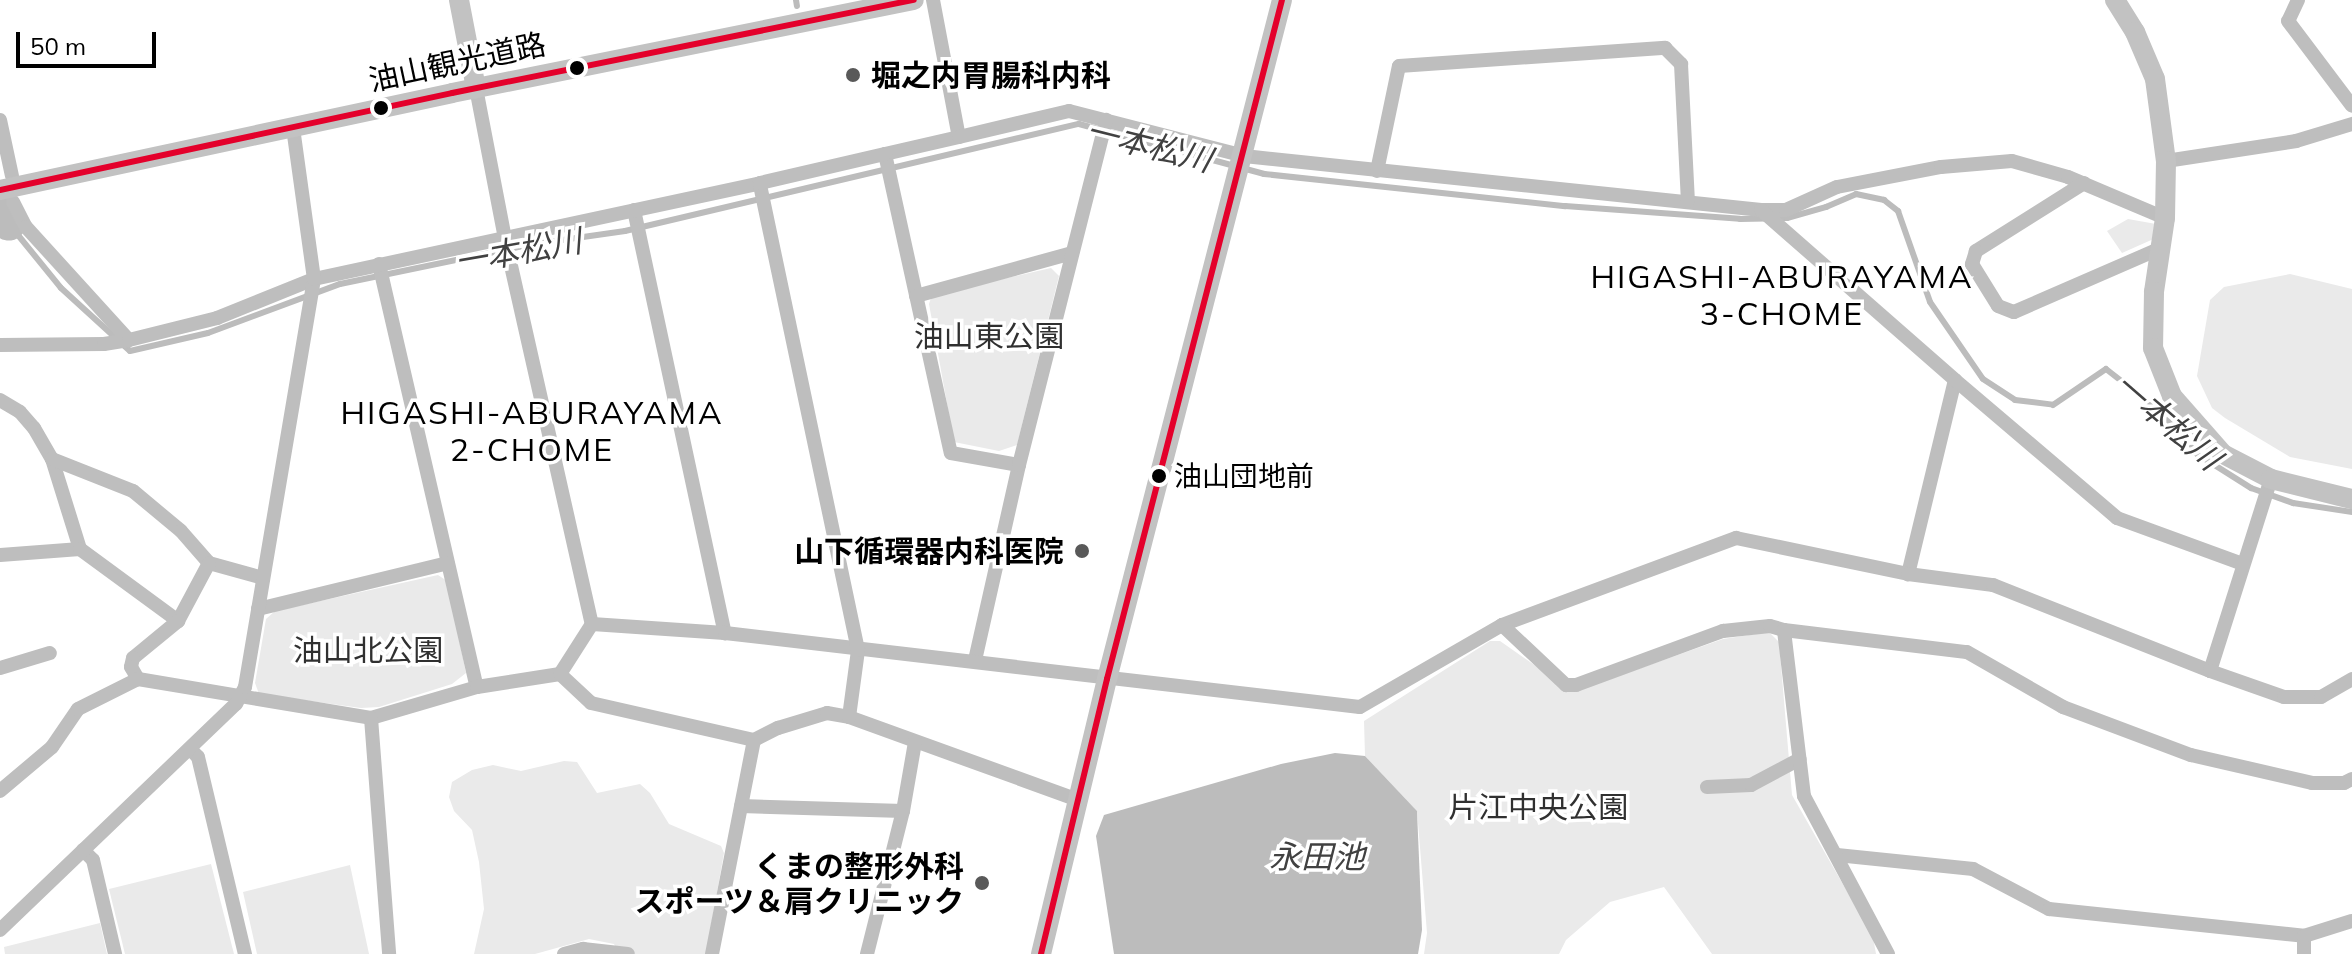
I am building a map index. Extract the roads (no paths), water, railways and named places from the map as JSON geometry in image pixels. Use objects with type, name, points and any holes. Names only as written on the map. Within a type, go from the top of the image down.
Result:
[{"type":"street","points":[[0,791],[52,747],[78,709],[138,679],[371,718],[477,687],[560,674],[592,624],[508,248],[459,0]]},
{"type":"street","name":"油山観光道路","points":[[10,189],[476,88],[914,0]]},
{"type":"street","points":[[933,0],[959,137]]},
{"type":"street","points":[[1041,954],[1107,679],[1282,0]]},
{"type":"street","points":[[2115,0],[2135,32],[2155,79],[2166,161],[2165,218],[2154,292],[2153,348],[2172,396],[2223,454],[2270,480],[2352,499]]},
{"type":"street","points":[[2298,0],[2288,21],[2352,106]]},
{"type":"street","points":[[1377,171],[1399,66],[1665,48],[1681,64],[1688,201]]},
{"type":"street","points":[[0,345],[104,344],[129,340],[217,318],[313,284],[380,268],[508,248],[635,214],[762,192],[959,137],[1069,111],[1244,156],[1688,201],[1763,212],[1786,210],[1837,187],[1941,167],[2012,161],[2084,183],[2165,218]]},
{"type":"street","points":[[0,120],[10,189],[26,227],[129,340]]},
{"type":"street","points":[[975,660],[1019,465],[1105,122]]},
{"type":"street","points":[[2166,161],[2296,141],[2352,124]]},
{"type":"street","points":[[0,930],[190,749],[245,687],[313,284],[293,128]]},
{"type":"street","points":[[886,158],[951,453],[1019,465]]},
{"type":"street","points":[[2084,183],[1976,251],[1972,264],[1998,306],[2014,312],[2161,248]]},
{"type":"street","points":[[762,192],[858,650],[849,717]]},
{"type":"street","points":[[1763,212],[2117,518],[2243,564]]},
{"type":"street","points":[[635,214],[725,633]]},
{"type":"street","points":[[916,296],[1072,253]]},
{"type":"street","points":[[380,268],[477,687]]},
{"type":"street","points":[[1908,574],[1955,380]]},
{"type":"street","points":[[0,400],[20,412],[34,428],[52,459],[80,549],[178,621]]},
{"type":"street","points":[[52,459],[133,491],[181,531],[209,563],[263,578]]},
{"type":"street","points":[[2210,671],[2270,480]]},
{"type":"street","points":[[592,624],[725,633],[858,650],[975,660],[1107,679],[1360,707],[1502,625],[1736,538],[1908,574],[1993,585],[2284,697],[2321,697],[2352,679]]},
{"type":"street","points":[[0,555],[80,549]]},
{"type":"street","points":[[138,679],[131,667],[133,658],[178,621],[209,563]]},
{"type":"street","points":[[258,609],[448,563]]},
{"type":"street","points":[[1502,625],[1566,685],[1576,685],[1723,631],[1770,626],[1967,652],[2063,707],[2191,755],[2312,783],[2344,783],[2352,779]]},
{"type":"street","points":[[1784,630],[1804,796],[1888,954]]},
{"type":"street","points":[[0,668],[50,653]]},
{"type":"street","points":[[560,674],[591,703],[754,740],[778,728],[827,713],[849,717],[1078,800]]},
{"type":"street","points":[[371,718],[389,954]]},
{"type":"street","points":[[712,954],[754,740]]},
{"type":"street","points":[[867,954],[903,811],[915,742]]},
{"type":"street","points":[[190,749],[198,757],[245,954]]},
{"type":"street","points":[[1707,787],[1751,785],[1800,759]]},
{"type":"street","points":[[741,806],[903,811]]},
{"type":"street","points":[[83,850],[93,860],[115,954]]},
{"type":"street","points":[[1837,855],[1973,869],[2049,909],[2304,936],[2352,921]]},
{"type":"street","points":[[2304,936],[2304,954]]},
{"type":"street","points":[[564,954],[583,949],[628,954]]},
{"type":"water","name":"永田池","points":[[1335,753],[1365,756],[1417,811],[1422,930],[1418,954],[1114,954],[1096,836],[1104,815],[1281,764]]},
{"type":"waterway","points":[[796,0],[797,6]]},
{"type":"waterway","name":"一本松川","points":[[9,224],[61,288],[130,351],[208,333],[340,284],[534,244],[625,231],[1079,124],[1264,174],[1565,206],[1740,219],[1787,218],[1826,207],[1856,194],[1884,200],[1898,211],[1930,302],[1983,379],[2015,400],[2053,405],[2106,369],[2160,411],[2197,454],[2251,488],[2293,503],[2352,512]]},
{"type":"waterway","name":"一本松川","points":[[0,209],[9,224]]},
{"type":"place","name":"堀之内胃腸科内科","points":[[853,75]]},
{"type":"place","name":"油山団地前","points":[[1159,476]]},
{"type":"place","name":"山下循環器内科医院","points":[[1082,551]]},
{"type":"place","name":"くまの整形外科 スポーツ＆肩クリニック","points":[[982,883]]},
{"type":"district","name":"HIGASHI-ABURAYAMA 3-CHOME","points":[[1782,296]]},
{"type":"district","name":"HIGASHI-ABURAYAMA 2-CHOME","points":[[532,432]]},
{"type":"park label","name":"油山東公園","points":[[989,336]]},
{"type":"park label","name":"油山北公園","points":[[368,650]]},
{"type":"park label","name":"片江中央公園","points":[[1538,807]]}]
